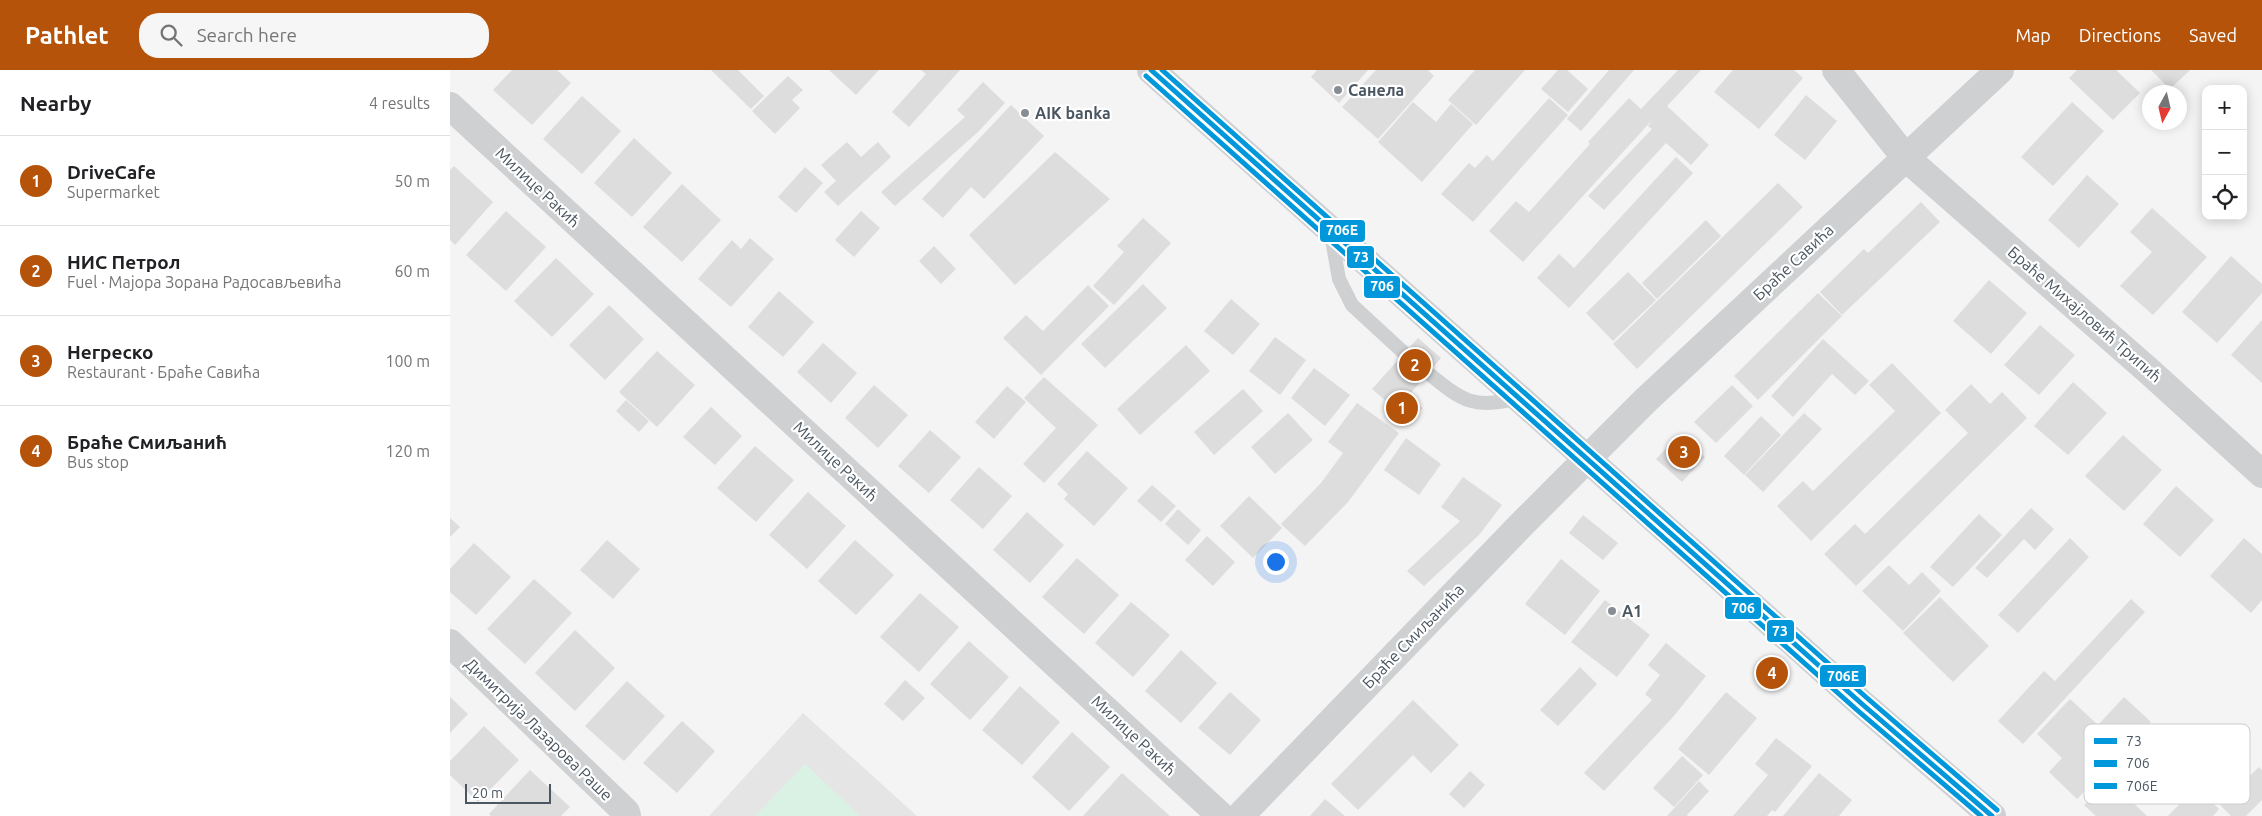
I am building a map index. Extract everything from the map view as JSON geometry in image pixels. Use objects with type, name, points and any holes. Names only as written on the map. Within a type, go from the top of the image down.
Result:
[{"type":"main road","points":[[1151,70],[1589,458],[1862,704],[1992,816]]},
{"type":"street","name":"Браће Михајловић Трипић","points":[[1836,70],[1905,157],[2151,373],[2262,474]]},
{"type":"street","name":"Браће Савића","points":[[1589,458],[1646,400],[2000,70]]},
{"type":"street","name":"Милице Ракић","points":[[450,106],[1221,816]]},
{"type":"street","name":"Браће Смиљанића","points":[[1240,816],[1523,523],[1589,458]]},
{"type":"street","name":"Димитрија Лазарова Раше","points":[[450,643],[626,812],[627,816]]},
{"type":"lane","points":[[1330,228],[1339,279],[1352,305],[1404,353]]},
{"type":"lane","points":[[1428,373],[1458,397],[1472,402],[1493,403],[1520,398]]},
{"type":"shaded area","points":[[803,713],[917,816],[709,816]]},
{"type":"green space","points":[[805,764],[860,816],[755,816]]},
{"type":"building","points":[[512,70],[557,70],[571,83],[532,125],[493,90]]},
{"type":"building","points":[[711,70],[738,70],[764,96],[751,109]]},
{"type":"building","points":[[829,70],[879,70],[856,95]]},
{"type":"building","points":[[921,70],[960,70],[909,127],[892,112],[926,74]]},
{"type":"building","name":"Санела","points":[[1317,70],[1368,70],[1339,103],[1311,77]]},
{"type":"building","points":[[1376,70],[1428,70],[1434,76],[1378,139],[1342,107]]},
{"type":"building","points":[[1475,70],[1525,70],[1476,125],[1448,100]]},
{"type":"building","points":[[1558,70],[1567,70],[1588,89],[1568,112],[1541,89]]},
{"type":"building","points":[[1609,70],[1634,70],[1581,131],[1567,119]]},
{"type":"building","points":[[1678,70],[1701,70],[1667,106],[1709,145],[1691,165],[1666,143],[1604,210],[1588,196],[1652,129],[1648,126],[1653,119],[1523,262],[1489,231],[1516,201],[1529,212],[1590,144],[1588,142],[1629,98],[1641,109]]},
{"type":"building","points":[[1733,70],[1794,70],[1803,78],[1759,129],[1714,92]]},
{"type":"building","points":[[2077,70],[2116,70],[2140,93],[2113,120],[2069,78]]},
{"type":"building","points":[[2151,70],[2190,70],[2174,85],[2166,85]]},
{"type":"building","points":[[788,76],[803,90],[792,100],[800,108],[775,134],[752,111]]},
{"type":"building","points":[[983,82],[1005,103],[979,131],[895,206],[881,192],[965,117],[957,110]]},
{"type":"building","points":[[1806,95],[1837,121],[1805,160],[1774,135]]},
{"type":"building","points":[[582,96],[621,131],[582,174],[543,139]]},
{"type":"building","points":[[1549,98],[1568,115],[1473,222],[1441,194],[1469,163],[1475,168],[1487,155],[1493,161]]},
{"type":"building","points":[[1413,102],[1436,122],[1451,104],[1473,124],[1422,182],[1378,142]]},
{"type":"building","points":[[2072,102],[2104,131],[2053,186],[2021,157]]},
{"type":"building","points":[[1011,105],[1044,136],[984,199],[971,187],[943,218],[922,199]]},
{"type":"building","points":[[634,138],[672,173],[632,217],[594,183]]},
{"type":"building","points":[[847,142],[861,157],[878,142],[891,157],[838,206],[824,192],[836,181],[821,165]]},
{"type":"building","points":[[1055,152],[1110,199],[1015,285],[969,235]]},
{"type":"building","points":[[1676,157],[1693,173],[1569,308],[1537,278],[1559,254],[1574,268]]},
{"type":"building","points":[[454,166],[493,202],[455,245],[450,240],[450,170]]},
{"type":"building","points":[[805,167],[823,183],[796,213],[778,197]]},
{"type":"building","points":[[2087,175],[2119,204],[2079,248],[2048,220]]},
{"type":"building","points":[[1778,183],[1803,207],[1637,369],[1613,344]]},
{"type":"building","points":[[682,184],[721,220],[682,262],[643,227]]},
{"type":"building","points":[[1921,202],[1940,222],[1842,315],[1820,292],[1864,249],[1868,253]]},
{"type":"building","points":[[2152,208],[2207,257],[2153,315],[2120,286],[2152,252],[2130,232]]},
{"type":"building","points":[[506,211],[546,247],[506,291],[466,255]]},
{"type":"building","points":[[861,211],[880,228],[854,257],[835,240]]},
{"type":"building","points":[[1143,218],[1171,243],[1114,305],[1093,286],[1124,252],[1117,246]]},
{"type":"building","points":[[1706,220],[1721,236],[1657,299],[1642,283]]},
{"type":"building","points":[[750,238],[774,259],[731,307],[698,279],[732,240],[741,249]]},
{"type":"building","points":[[934,246],[956,269],[941,284],[919,261]]},
{"type":"building","points":[[2231,256],[2262,284],[2262,293],[2217,343],[2182,312]]},
{"type":"building","points":[[556,258],[594,294],[552,337],[514,301]]},
{"type":"building","points":[[1628,272],[1656,300],[1613,341],[1586,313]]},
{"type":"building","points":[[1989,280],[2027,313],[1991,354],[1953,321]]},
{"type":"building","points":[[1143,284],[1167,308],[1105,368],[1081,344]]},
{"type":"building","points":[[1088,285],[1109,306],[1041,375],[1003,338],[1026,315],[1043,331]]},
{"type":"building","points":[[779,291],[814,322],[783,357],[748,327]]},
{"type":"building","points":[[1818,293],[1842,316],[1758,400],[1734,376]]},
{"type":"building","points":[[1231,299],[1260,324],[1233,355],[1204,331]]},
{"type":"building","points":[[609,305],[644,339],[605,380],[569,345]]},
{"type":"building","points":[[2262,320],[2262,383],[2231,355]]},
{"type":"building","points":[[2040,325],[2075,355],[2039,395],[2004,365]]},
{"type":"building","points":[[1275,337],[1306,360],[1280,395],[1249,371]]},
{"type":"building","points":[[1418,338],[1441,358],[1408,396],[1422,408],[1410,421],[1372,389]]},
{"type":"building","points":[[1823,339],[1869,381],[1855,395],[1832,374],[1793,417],[1771,396]]},
{"type":"building","points":[[823,343],[857,373],[831,403],[797,372]]},
{"type":"building","points":[[1186,345],[1210,371],[1140,435],[1117,409]]},
{"type":"building","points":[[657,351],[695,385],[657,427],[619,392]]},
{"type":"building","points":[[1892,363],[1941,413],[1811,541],[1777,506],[1803,481],[1813,491],[1895,411],[1869,385]]},
{"type":"building","points":[[1314,368],[1350,395],[1325,426],[1291,398]]},
{"type":"building","points":[[1044,377],[1098,425],[1044,483],[1023,464],[1056,428],[1024,398]]},
{"type":"building","points":[[2073,382],[2107,413],[2068,455],[2034,426]]},
{"type":"building","points":[[1971,384],[1990,404],[2002,392],[2027,418],[1856,586],[1824,554],[1855,524],[1865,534],[1968,433],[1945,410]]},
{"type":"building","points":[[874,385],[908,415],[878,448],[845,418]]},
{"type":"building","points":[[1732,385],[1753,406],[1716,443],[1694,422]]},
{"type":"building","points":[[1007,386],[1026,402],[994,439],[975,422]]},
{"type":"building","points":[[1243,389],[1263,411],[1214,455],[1194,432]]},
{"type":"building","points":[[626,400],[649,421],[639,432],[616,411]]},
{"type":"building","points":[[1357,403],[1399,433],[1348,502],[1305,546],[1281,524],[1321,483],[1343,453],[1328,442]]},
{"type":"building","points":[[711,407],[742,436],[715,465],[683,437]]},
{"type":"building","points":[[1288,413],[1313,440],[1275,474],[1251,447]]},
{"type":"building","points":[[1804,413],[1822,429],[1763,492],[1745,475]]},
{"type":"building","points":[[1761,416],[1781,435],[1744,475],[1724,456]]},
{"type":"building","points":[[930,430],[961,457],[929,493],[898,466]]},
{"type":"building","points":[[1680,434],[1705,457],[1682,482],[1656,459]]},
{"type":"building","points":[[2123,435],[2162,470],[2124,511],[2085,476]]},
{"type":"building","points":[[1406,438],[1441,464],[1419,495],[1384,470]]},
{"type":"building","points":[[755,446],[794,480],[756,522],[717,488]]},
{"type":"building","points":[[1087,451],[1128,488],[1094,526],[1064,499],[1068,494],[1057,484]]},
{"type":"building","points":[[979,467],[1012,496],[983,529],[950,500]]},
{"type":"building","points":[[1463,477],[1502,505],[1479,535],[1424,586],[1407,571],[1460,521],[1441,507]]},
{"type":"building","points":[[1152,485],[1176,506],[1161,522],[1137,501]]},
{"type":"building","points":[[2176,486],[2214,520],[2180,557],[2143,524]]},
{"type":"building","points":[[808,492],[846,526],[807,569],[769,535]]},
{"type":"building","points":[[1249,496],[1282,528],[1253,558],[1220,526]]},
{"type":"building","points":[[2031,508],[2054,529],[2035,550],[2024,539],[1987,578],[1975,568]]},
{"type":"building","points":[[1178,509],[1201,530],[1188,545],[1165,524]]},
{"type":"building","points":[[1027,512],[1064,545],[1030,583],[993,550]]},
{"type":"building","points":[[1979,514],[2002,535],[1953,587],[1930,567]]},
{"type":"building","points":[[1583,515],[1618,543],[1603,560],[1569,533]]},
{"type":"building","points":[[450,518],[460,527],[450,537]]},
{"type":"building","points":[[1207,536],[1235,562],[1213,586],[1185,560]]},
{"type":"building","points":[[2070,538],[2089,557],[2018,633],[1998,615]]},
{"type":"building","points":[[2244,538],[2262,554],[2262,600],[2251,613],[2210,576]]},
{"type":"building","points":[[607,540],[640,569],[613,599],[580,570]]},
{"type":"building","points":[[855,540],[894,575],[856,615],[818,581]]},
{"type":"building","points":[[474,543],[511,577],[476,615],[450,592],[450,569]]},
{"type":"building","points":[[1077,558],[1119,595],[1084,634],[1042,597]]},
{"type":"building","points":[[1561,559],[1600,591],[1565,635],[1525,604]]},
{"type":"building","points":[[1889,565],[1909,585],[1922,572],[1941,591],[1903,631],[1862,591]]},
{"type":"building","points":[[534,579],[572,613],[525,664],[487,629]]},
{"type":"building","points":[[920,593],[959,627],[919,672],[880,637]]},
{"type":"building","points":[[1940,597],[1989,646],[1953,682],[1903,633]]},
{"type":"building","points":[[2131,599],[2145,612],[2023,744],[1998,721],[2044,671],[2055,681]]},
{"type":"building","points":[[1605,600],[1650,635],[1617,677],[1571,642]]},
{"type":"building","points":[[1131,602],[1170,635],[1133,677],[1095,643]]},
{"type":"building","points":[[575,630],[615,668],[575,711],[535,673]]},
{"type":"building","points":[[969,641],[1009,677],[970,720],[930,684]]},
{"type":"building","points":[[1666,643],[1706,676],[1673,717],[1604,791],[1584,773],[1652,700],[1645,694],[1660,675],[1648,665]]},
{"type":"building","points":[[1181,650],[1217,683],[1181,723],[1145,691]]},
{"type":"building","points":[[1580,667],[1597,684],[1558,726],[1540,710]]},
{"type":"building","points":[[905,680],[925,698],[903,721],[884,704]]},
{"type":"building","points":[[627,681],[665,716],[624,761],[585,726]]},
{"type":"building","points":[[1020,686],[1060,722],[1022,765],[982,730]]},
{"type":"building","points":[[1230,692],[1261,720],[1230,755],[1198,728]]},
{"type":"building","points":[[1726,692],[1757,718],[1709,775],[1678,749]]},
{"type":"building","points":[[450,697],[468,714],[450,733]]},
{"type":"building","points":[[2124,697],[2151,722],[2149,724],[2099,724]]},
{"type":"building","points":[[2070,699],[2097,724],[2084,724],[2084,792],[2077,799],[2049,772],[2062,758],[2037,734]]},
{"type":"building","points":[[1413,700],[1459,745],[1431,773],[1413,755],[1358,810],[1331,784]]},
{"type":"building","points":[[682,721],[715,751],[677,793],[643,763]]},
{"type":"building","points":[[484,726],[519,760],[478,802],[450,775],[450,761]]},
{"type":"building","points":[[1072,732],[1110,767],[1069,811],[1032,777]]},
{"type":"building","points":[[1776,738],[1812,766],[1775,812],[1772,810],[1767,816],[1733,816],[1768,775],[1755,764]]},
{"type":"building","points":[[1682,756],[1703,775],[1674,807],[1653,788]]},
{"type":"building","points":[[2259,767],[2262,770],[2262,800],[2246,816],[2231,816],[2220,805],[2250,804],[2250,776]]},
{"type":"building","points":[[530,770],[570,807],[561,816],[491,816],[489,814]]},
{"type":"building","points":[[1470,771],[1485,785],[1464,808],[1449,794]]},
{"type":"building","points":[[1122,773],[1170,816],[1083,816]]},
{"type":"building","points":[[1819,773],[1852,800],[1839,816],[1783,816]]},
{"type":"building","points":[[1699,781],[1709,791],[1688,816],[1667,816]]},
{"type":"building","points":[[1325,799],[1345,816],[1310,816]]},
{"type":"building","points":[[2134,804],[2147,816],[2096,816],[2084,805]]},
{"type":"building","points":[[2180,804],[2214,804],[2219,809],[2213,816],[2168,816]]},
{"type":"transit line","name":"73","points":[[1151,70],[1862,704],[1992,816]]},
{"type":"transit line","name":"706E","points":[[1162,70],[1867,698],[1997,810]]},
{"type":"transit line","name":"706","points":[[1146,76],[1857,710],[1981,816]]},
{"type":"place","name":"Санела","points":[[1338,90]]},
{"type":"place","name":"AIK banka","points":[[1025,113]]},
{"type":"place","name":"НИС Петрол","points":[[1415,365]]},
{"type":"place","name":"DriveCafe","points":[[1402,408]]},
{"type":"place","name":"Негреско","points":[[1684,452]]},
{"type":"place","name":"A1","points":[[1612,611]]},
{"type":"place","name":"Браће Смиљанић","points":[[1772,673]]}]
